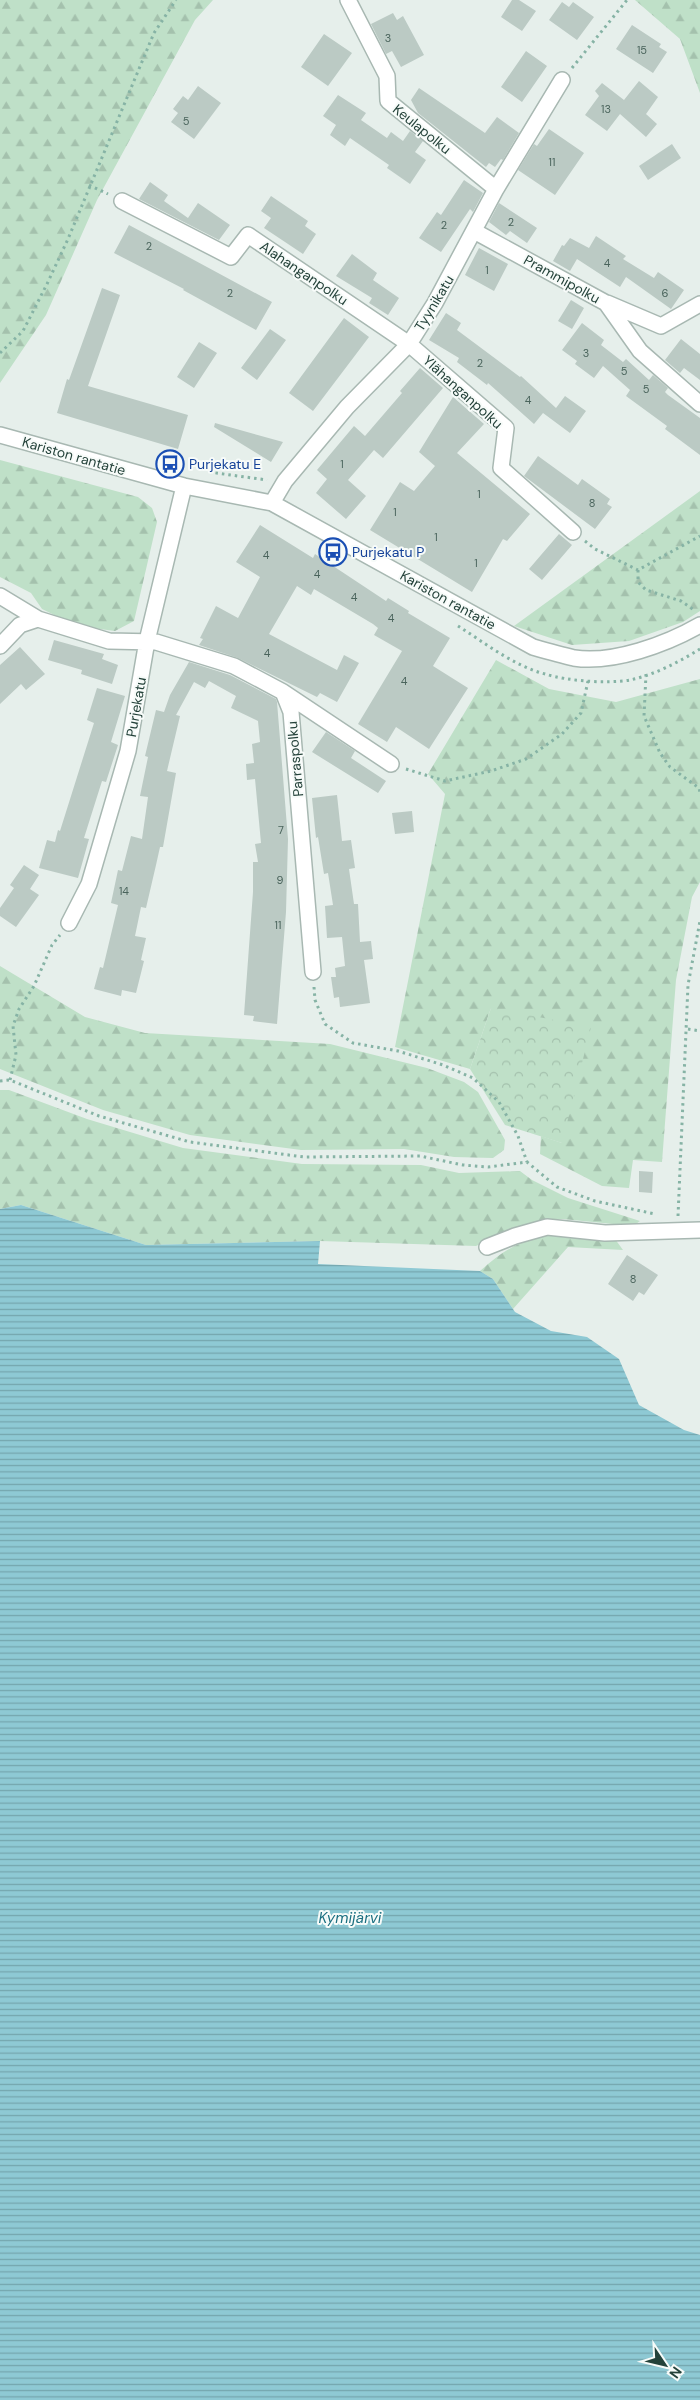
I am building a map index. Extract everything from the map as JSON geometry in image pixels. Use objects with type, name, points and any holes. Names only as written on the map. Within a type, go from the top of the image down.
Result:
[{"type":"street","name":"Keulapolku","points":[[348,0],[387,76],[388,101],[496,189]]},
{"type":"street","name":"Tyynikatu","points":[[272,503],[285,481],[346,407],[409,344],[436,303],[496,189],[562,80]]},
{"type":"street","name":"Alahanganpolku","points":[[122,202],[231,257],[248,236],[409,344]]},
{"type":"street","name":"Prammipolku","points":[[474,231],[606,303],[640,351],[700,404]]},
{"type":"street","points":[[606,303],[662,326],[700,304]]},
{"type":"street","name":"Ylähanganpolku","points":[[409,344],[506,428],[501,468],[572,532]]},
{"type":"street","name":"Kariston rantatie","points":[[0,435],[184,486],[272,503],[533,647],[576,658],[621,656],[675,640],[700,625]]},
{"type":"street","name":"Purjekatu","points":[[69,923],[89,884],[128,751],[147,641],[184,486]]},
{"type":"street","points":[[0,596],[38,619],[110,641],[156,642],[234,666],[283,692],[391,764]]},
{"type":"street","points":[[0,646],[20,625],[38,619]]},
{"type":"street","name":"Parraspolku","points":[[283,692],[291,712],[313,972]]},
{"type":"street","points":[[487,1248],[515,1236],[547,1227],[605,1232],[700,1230]]},
{"type":"path","points":[[0,353],[24,331],[68,239],[89,184],[154,33],[176,0]]},
{"type":"path","points":[[562,80],[627,0]]},
{"type":"path","points":[[89,184],[122,202]]},
{"type":"path","points":[[200,471],[269,480]]},
{"type":"path","points":[[572,532],[594,549],[638,570]]},
{"type":"path","points":[[638,570],[700,536]]},
{"type":"path","points":[[638,570],[638,582],[646,590],[681,601],[700,614]]},
{"type":"path","points":[[454,624],[513,660],[545,674],[588,681],[629,680],[679,661],[700,649]]},
{"type":"path","points":[[646,674],[644,716],[660,753],[670,767],[699,788],[700,792]]},
{"type":"path","points":[[391,764],[446,781],[491,771],[526,759],[562,734],[581,713],[588,681]]},
{"type":"path","points":[[677,1229],[688,1029],[688,985],[700,922]]},
{"type":"path","points":[[10,1080],[16,1055],[13,1026],[19,1008],[34,986],[52,945],[69,923]]},
{"type":"path","points":[[313,972],[315,1000],[324,1024],[353,1043],[398,1051],[443,1065],[474,1078],[498,1102],[518,1136],[527,1162],[557,1187],[595,1201],[660,1215],[677,1229]]},
{"type":"path","points":[[688,1029],[700,1031]]},
{"type":"path","points":[[0,1080],[10,1080],[99,1116],[190,1142],[304,1157],[420,1156],[463,1165],[488,1167],[527,1162]]},
{"type":"green space","points":[[0,0],[213,0],[195,20],[97,200],[46,315],[0,383]]},
{"type":"green space","points":[[635,0],[700,0],[700,93],[680,39]]},
{"type":"green space","points":[[0,460],[138,497],[152,508],[157,522],[134,621],[115,631],[77,626],[42,609],[31,593],[0,577]]},
{"type":"green space","points":[[700,491],[700,611],[683,622],[629,641],[572,645],[514,626]]},
{"type":"green space","points":[[496,660],[549,689],[616,702],[700,679],[700,882],[692,897],[676,980],[662,1162],[633,1160],[629,1188],[602,1186],[540,1154],[541,1136],[562,1143],[491,1008],[470,1069],[395,1047],[445,794],[428,774]]},
{"type":"green space","points":[[0,966],[85,1017],[145,1033],[330,1044],[427,1068],[464,1082],[478,1092],[505,1140],[504,1150],[493,1158],[454,1157],[404,1149],[301,1150],[190,1135],[103,1110],[0,1069]]},
{"type":"green space","points":[[491,1008],[591,1027],[562,1143],[505,1125],[470,1069]]},
{"type":"green space","points":[[0,1090],[9,1090],[87,1119],[183,1148],[302,1164],[421,1165],[459,1173],[520,1171],[532,1180],[568,1198],[640,1221],[633,1226],[563,1219],[526,1224],[476,1246],[320,1241],[146,1245],[21,1205],[0,1209]]},
{"type":"green space","points":[[564,1233],[615,1239],[623,1250],[568,1247],[513,1309],[493,1279],[480,1271],[500,1255],[519,1244],[539,1237]]},
{"type":"water","name":"Kymijärvi","points":[[21,1205],[146,1245],[320,1241],[318,1264],[480,1271],[493,1279],[515,1312],[551,1331],[587,1337],[619,1359],[639,1405],[684,1430],[700,1435],[700,2400],[0,2400],[0,1209]]},
{"type":"building","points":[[512,0],[519,0],[536,11],[522,31],[501,17]]},
{"type":"building","points":[[562,2],[569,7],[573,2],[594,17],[577,40],[549,20]]},
{"type":"building","points":[[393,13],[397,20],[403,16],[424,55],[401,67],[392,51],[386,54],[371,24]]},
{"type":"building","points":[[632,25],[661,44],[659,47],[667,52],[653,73],[616,49]]},
{"type":"building","points":[[324,34],[352,53],[328,86],[301,67]]},
{"type":"building","points":[[526,51],[547,66],[522,102],[501,87]]},
{"type":"building","points":[[639,81],[658,97],[646,114],[657,124],[646,137],[620,114],[607,131],[585,115],[599,96],[595,91],[602,83],[624,100]]},
{"type":"building","points":[[198,86],[221,103],[194,139],[171,122],[178,113],[173,109],[183,96],[188,100]]},
{"type":"building","points":[[419,88],[485,133],[497,117],[519,133],[503,160],[501,159],[495,167],[489,163],[486,167],[418,113],[411,100]]},
{"type":"building","points":[[338,95],[366,113],[361,120],[387,138],[391,132],[403,141],[410,131],[423,141],[415,152],[426,160],[410,184],[387,168],[389,165],[350,138],[345,146],[330,135],[336,125],[323,116]]},
{"type":"building","points":[[549,129],[584,153],[555,195],[518,170],[534,144],[537,146]]},
{"type":"building","points":[[672,144],[681,158],[648,180],[639,166]]},
{"type":"building","points":[[464,180],[483,193],[473,212],[470,209],[441,252],[419,238],[437,212],[441,215]]},
{"type":"building","points":[[150,182],[168,195],[164,201],[188,218],[198,203],[230,225],[219,240],[139,199]]},
{"type":"building","points":[[271,196],[308,221],[305,226],[316,234],[303,254],[264,228],[271,218],[261,211]]},
{"type":"building","points":[[499,203],[537,228],[527,243],[510,231],[506,235],[489,222]]},
{"type":"building","points":[[129,225],[272,302],[256,330],[184,289],[114,253]]},
{"type":"building","points":[[596,236],[626,256],[623,259],[654,278],[658,272],[684,290],[671,309],[626,277],[620,287],[577,259],[570,271],[553,261],[562,245],[564,246],[570,238],[589,248]]},
{"type":"building","points":[[479,248],[508,264],[494,291],[465,275]]},
{"type":"building","points":[[352,254],[377,273],[373,280],[399,298],[388,315],[369,303],[372,298],[336,276]]},
{"type":"building","points":[[102,288],[120,295],[88,386],[188,415],[178,449],[57,413],[67,379],[69,380]]},
{"type":"building","points":[[571,300],[584,308],[572,329],[558,321]]},
{"type":"building","points":[[446,313],[461,323],[457,330],[521,376],[556,408],[565,396],[586,411],[570,433],[543,413],[534,424],[488,383],[487,385],[457,362],[459,358],[429,340]]},
{"type":"building","points":[[344,318],[369,337],[313,411],[289,393]]},
{"type":"building","points":[[582,323],[604,340],[601,345],[623,362],[626,359],[649,380],[653,375],[668,388],[665,392],[668,395],[700,418],[700,455],[665,429],[667,426],[626,396],[630,390],[603,366],[594,378],[575,364],[577,361],[562,350]]},
{"type":"building","points":[[270,329],[286,340],[257,380],[241,368]]},
{"type":"building","points":[[681,339],[700,354],[700,380],[684,368],[680,373],[665,360]]},
{"type":"building","points":[[199,342],[217,353],[194,388],[177,377]]},
{"type":"building","points":[[420,368],[443,388],[383,458],[374,450],[348,480],[366,496],[346,519],[316,493],[327,479],[317,470],[354,426],[365,436],[402,393],[400,391]]},
{"type":"building","points":[[453,397],[484,424],[457,453],[530,514],[507,541],[503,539],[472,592],[370,530],[400,482],[414,491],[435,466],[419,452]]},
{"type":"building","points":[[215,423],[283,442],[271,462],[214,427]]},
{"type":"building","points":[[538,456],[578,485],[582,479],[610,499],[607,504],[612,507],[595,529],[524,476]]},
{"type":"building","points":[[260,525],[313,558],[315,554],[386,601],[388,598],[409,611],[408,613],[450,638],[433,666],[468,688],[429,749],[396,727],[387,742],[358,724],[402,651],[374,635],[378,628],[373,624],[314,589],[311,595],[297,586],[269,634],[337,670],[344,655],[359,663],[337,702],[320,693],[317,697],[238,658],[199,645],[203,639],[200,638],[216,606],[238,618],[260,577],[236,562]]},
{"type":"building","points":[[559,534],[572,545],[542,580],[529,569]]},
{"type":"building","points":[[54,640],[104,654],[102,659],[118,665],[112,684],[81,674],[82,670],[48,660]]},
{"type":"building","points":[[20,647],[45,674],[26,690],[21,684],[0,704],[0,665]]},
{"type":"building","points":[[189,662],[230,675],[276,699],[277,702],[288,839],[286,912],[277,1024],[253,1021],[254,1016],[244,1015],[253,892],[253,862],[258,862],[255,844],[261,843],[255,779],[247,780],[246,764],[254,763],[252,744],[260,742],[258,721],[231,708],[236,696],[209,681],[205,688],[194,682],[176,715],[180,716],[167,771],[176,773],[163,847],[160,847],[146,908],[141,907],[135,936],[146,938],[141,960],[144,961],[136,993],[122,990],[121,996],[94,989],[100,967],[103,968],[118,905],[111,903],[118,870],[122,871],[131,836],[142,839],[148,797],[140,796],[148,757],[145,756],[156,710],[164,712],[170,695]]},
{"type":"building","points":[[97,688],[125,696],[111,742],[118,745],[106,782],[102,781],[84,838],[89,839],[78,878],[39,868],[47,840],[55,842],[58,830],[60,831],[94,723],[87,720]]},
{"type":"building","points":[[326,732],[355,751],[351,758],[386,781],[378,793],[312,752]]},
{"type":"building","points":[[337,795],[342,841],[351,840],[355,868],[349,869],[354,904],[358,904],[360,942],[371,941],[373,959],[364,960],[370,1003],[340,1007],[339,997],[334,998],[331,977],[336,977],[335,968],[345,966],[342,937],[327,938],[325,906],[333,905],[328,873],[324,874],[318,837],[316,838],[312,798]]},
{"type":"building","points":[[412,811],[414,832],[395,834],[392,813]]},
{"type":"building","points":[[24,865],[39,875],[30,889],[39,895],[16,927],[0,916],[0,908],[14,888],[10,885]]},
{"type":"building","points":[[639,1171],[653,1172],[652,1193],[639,1192]]},
{"type":"building","points":[[627,1255],[658,1275],[644,1295],[639,1292],[633,1301],[608,1284]]},
{"type":"place","name":"Purjekatu E","points":[[170,464]]},
{"type":"place","name":"Purjekatu P","points":[[333,552]]}]
